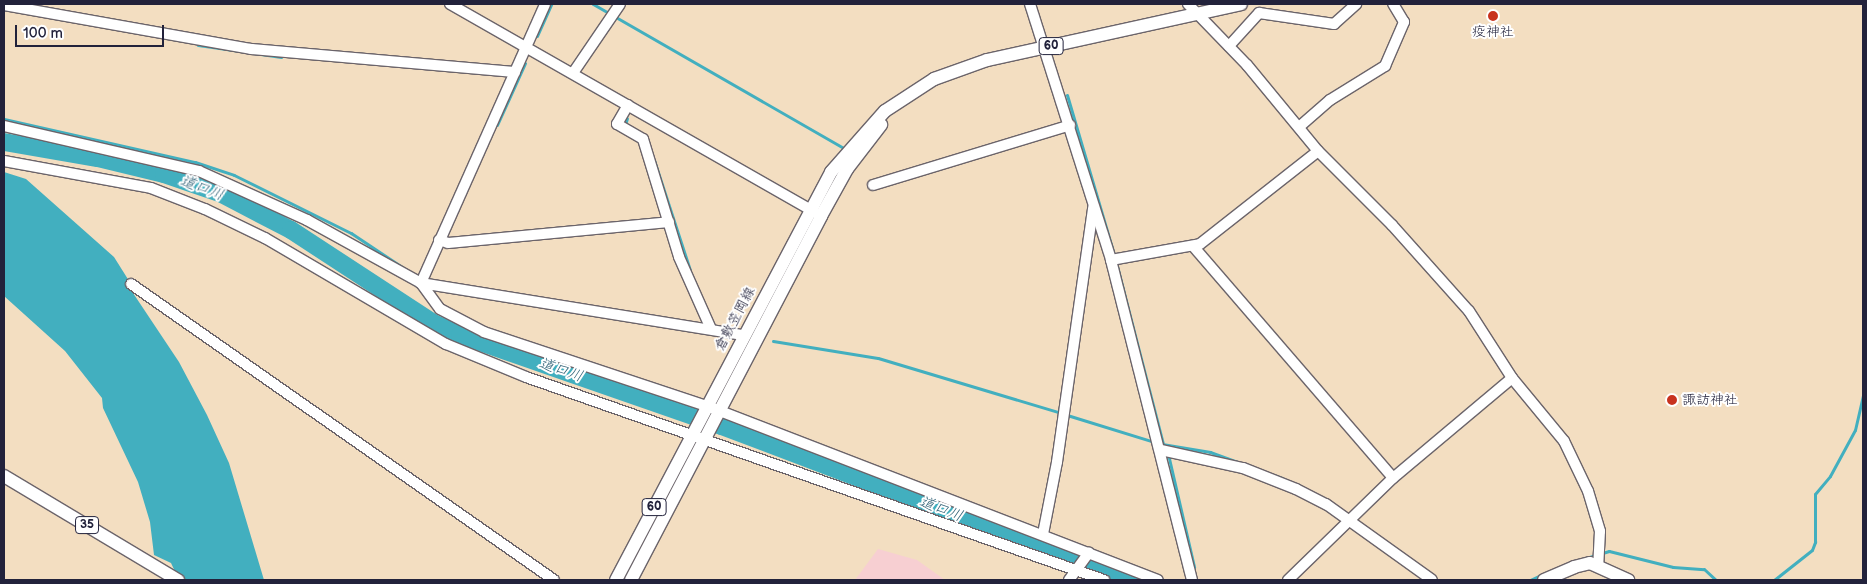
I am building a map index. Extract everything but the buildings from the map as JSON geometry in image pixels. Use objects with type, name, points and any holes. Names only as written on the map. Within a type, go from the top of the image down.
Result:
[{"type":"main road","name":"倉敷笠岡線","points":[[616,580],[699,436],[719,411],[815,213],[831,172],[885,111],[910,94],[958,69],[1241,4]]},
{"type":"main road","name":"倉敷笠岡線","points":[[632,580],[699,436],[707,406],[743,335],[815,213]]},
{"type":"main road","name":"35","points":[[4,476],[174,578]]},
{"type":"main road","points":[[1544,580],[1599,557],[1628,580]]},
{"type":"street","points":[[450,4],[628,104],[815,213]]},
{"type":"street","points":[[422,280],[442,241],[545,4]]},
{"type":"street","points":[[1030,4],[1070,125],[1094,207],[1114,260],[1192,580]]},
{"type":"street","points":[[1188,4],[1229,46],[1318,150],[1392,225],[1469,311],[1512,378],[1564,441],[1574,458],[1600,531],[1599,557]]},
{"type":"street","points":[[1229,46],[1259,13],[1334,24],[1356,4]]},
{"type":"street","points":[[1298,128],[1330,100],[1385,66],[1404,22],[1393,4]]},
{"type":"street","points":[[4,5],[251,49],[516,70]]},
{"type":"street","points":[[573,73],[615,11]]},
{"type":"street","points":[[628,104],[617,124],[643,139],[669,224],[714,330]]},
{"type":"street","points":[[873,185],[1070,125]]},
{"type":"street","points":[[4,126],[199,171],[307,220],[422,280],[708,332],[714,330],[743,335]]},
{"type":"street","points":[[1114,260],[1193,246],[1318,150]]},
{"type":"street","points":[[4,161],[151,188],[205,209],[322,269],[446,344],[526,377],[699,436],[1104,580]]},
{"type":"street","points":[[1042,534],[1065,415],[1094,207]]},
{"type":"street","points":[[442,241],[669,224]]},
{"type":"street","points":[[1193,246],[1393,478]]},
{"type":"street","points":[[422,280],[440,309],[484,332],[707,406],[1158,580]]},
{"type":"street","points":[[131,284],[554,580]]},
{"type":"street","points":[[1288,580],[1393,478],[1512,378]]},
{"type":"street","points":[[1161,450],[1243,468],[1326,504],[1350,518],[1432,580]]},
{"type":"street","points":[[1069,580],[1088,552]]},
{"type":"shaded area","points":[[878,549],[917,560],[945,580],[855,580]]},
{"type":"water","points":[[4,172],[26,179],[114,257],[131,284],[131,290],[179,362],[207,415],[229,463],[264,580],[179,580],[171,563],[154,555],[150,522],[138,482],[103,408],[102,398],[65,351],[4,296]]},
{"type":"waterway","points":[[537,36],[551,4]]},
{"type":"waterway","points":[[593,4],[843,148]]},
{"type":"waterway","points":[[198,45],[281,57]]},
{"type":"waterway","points":[[497,125],[525,63]]},
{"type":"waterway","points":[[1067,95],[1114,255]]},
{"type":"waterway","points":[[625,125],[627,118]]},
{"type":"waterway","points":[[4,119],[195,162],[234,175],[351,233],[408,271]]},
{"type":"waterway","name":"道口川","points":[[4,142],[98,158],[164,174],[222,194],[291,230],[433,323],[460,335],[722,426],[1053,552],[1110,569],[1132,580]]},
{"type":"waterway","points":[[654,160],[690,270]]},
{"type":"waterway","points":[[1117,266],[1163,444]]},
{"type":"waterway","points":[[773,341],[878,358],[1061,413]]},
{"type":"waterway","points":[[1774,580],[1812,550],[1815,542],[1815,494],[1830,476],[1855,430],[1863,395]]},
{"type":"waterway","points":[[1067,415],[1154,442]]},
{"type":"waterway","points":[[1162,444],[1210,452],[1282,478]]},
{"type":"waterway","points":[[1168,454],[1194,567]]},
{"type":"waterway","points":[[1586,558],[1609,551],[1673,567],[1704,569],[1716,580]]},
{"type":"waterway","points":[[1530,580],[1543,574]]},
{"type":"place","name":"疫神社","points":[[1493,16]]},
{"type":"place","name":"諏訪神社","points":[[1672,400]]}]
